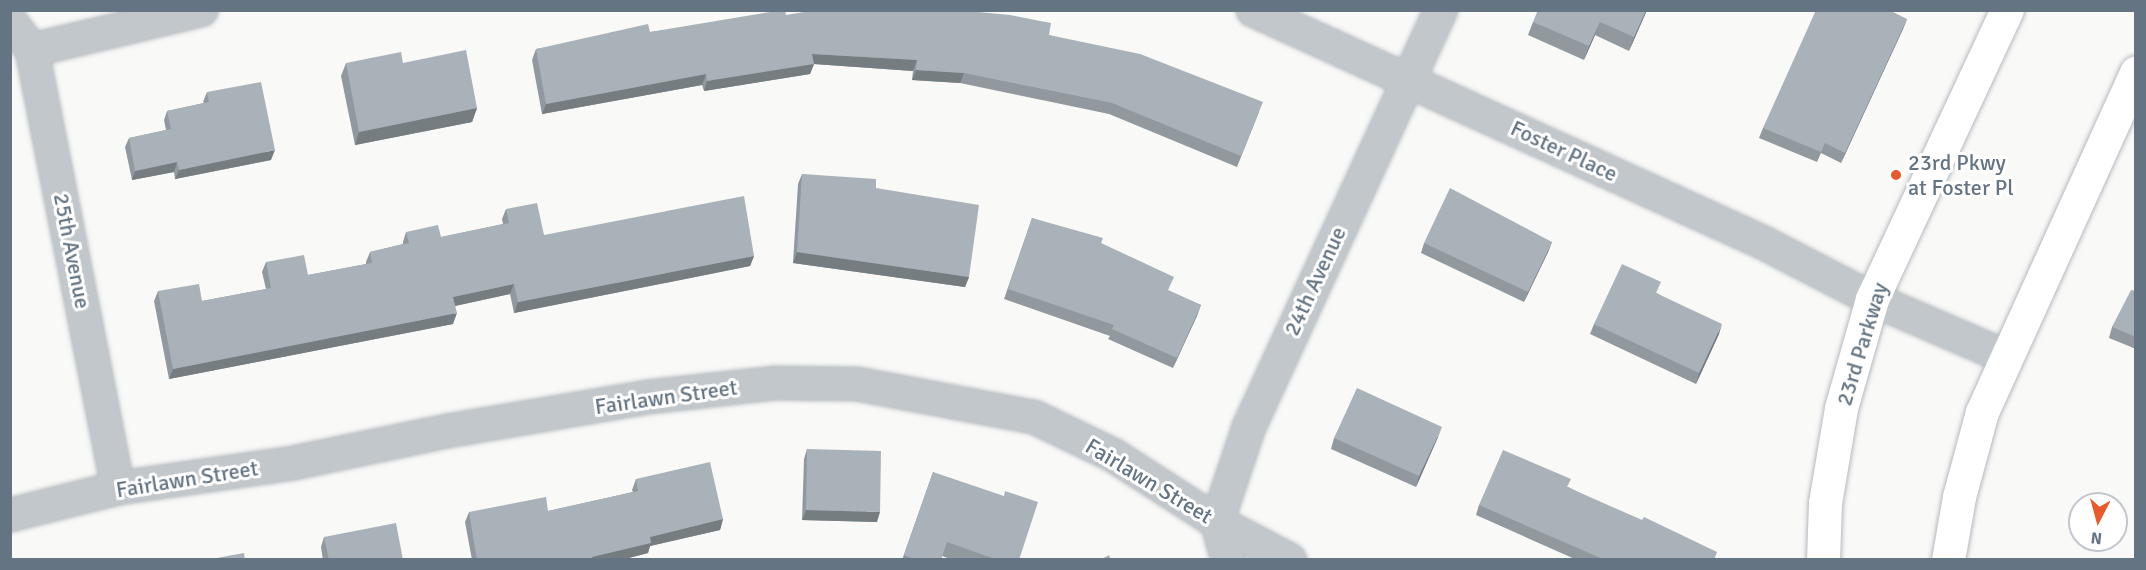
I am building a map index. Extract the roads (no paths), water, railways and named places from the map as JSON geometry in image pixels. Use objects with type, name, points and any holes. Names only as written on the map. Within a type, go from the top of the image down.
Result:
[{"type":"street","points":[[32,50],[201,10]]},
{"type":"street","name":"Foster Place","points":[[1253,10],[1764,243],[1872,299],[2004,356]]},
{"type":"street","name":"24th Avenue","points":[[1217,522],[1249,427],[1441,10]]},
{"type":"street","name":"23rd Parkway","points":[[1823,560],[1825,503],[1841,408],[1872,299],[2007,10]]},
{"type":"street","name":"25th Avenue","points":[[10,21],[32,50],[118,488]]},
{"type":"street","points":[[1948,560],[1959,497],[1979,423],[2004,356],[2136,72]]},
{"type":"street","name":"Fairlawn Street","points":[[10,515],[118,488],[293,463],[447,431],[648,397],[774,383],[857,384],[1034,417],[1113,455],[1217,522],[1290,560]]},
{"type":"street","points":[[1217,522],[1228,560]]},
{"type":"place","name":"23rd Pkwy at Foster Pl","points":[[1896,175]]}]
